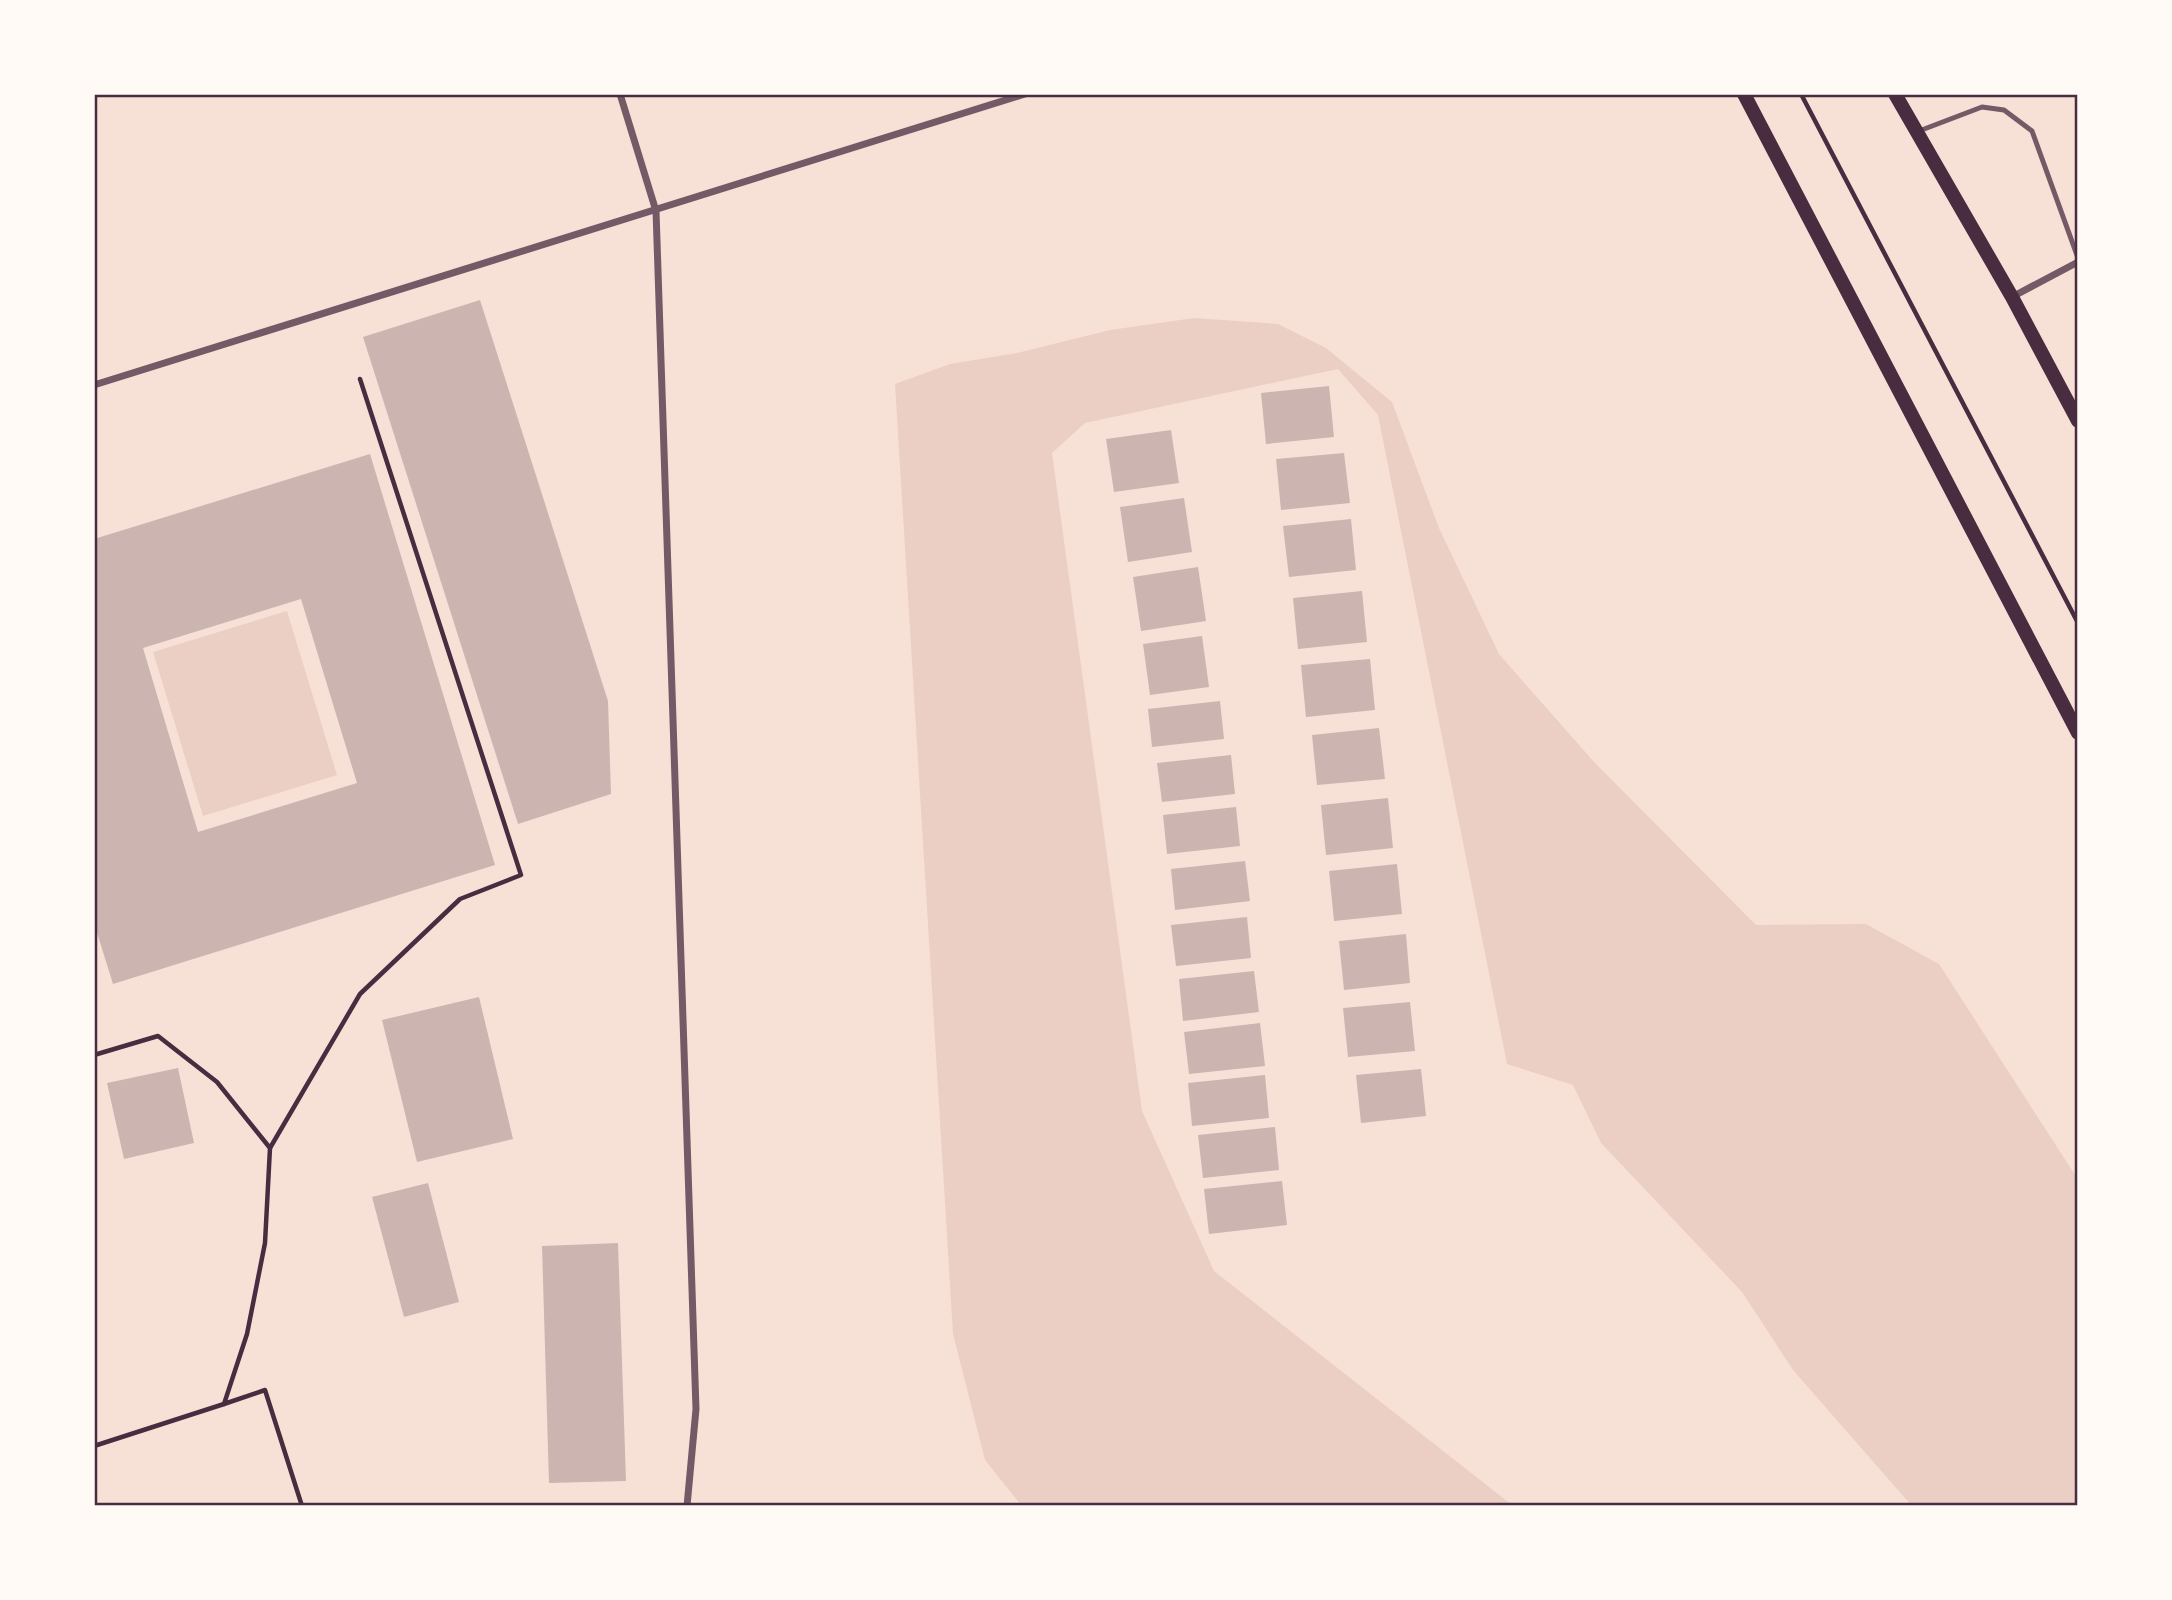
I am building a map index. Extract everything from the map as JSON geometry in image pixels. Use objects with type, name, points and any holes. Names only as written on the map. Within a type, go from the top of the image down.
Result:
[{"type":"main road","points":[[1744,94],[2077,733]]},
{"type":"main road","points":[[1895,94],[2012,297],[2077,421]]},
{"type":"street","points":[[620,94],[656,211],[696,1409],[687,1506]]},
{"type":"street","points":[[94,385],[1026,94]]},
{"type":"street","points":[[2012,297],[2077,260]]},
{"type":"lane","points":[[1917,132],[1982,107],[2004,110],[2032,131],[2077,260]]},
{"type":"path","points":[[1801,94],[2077,622]]},
{"type":"path","points":[[225,1404],[247,1334],[265,1243],[270,1148],[360,994],[460,899],[522,875],[360,379]]},
{"type":"path","points":[[94,1055],[158,1036],[216,1082],[270,1148]]},
{"type":"path","points":[[94,1446],[265,1390],[302,1506]]},
{"type":"shaded area","points":[[1194,318],[1278,324],[1326,348],[1392,402],[1439,528],[1499,654],[1595,763],[1756,925],[1866,924],[1939,964],[2077,1178],[2077,1505],[1911,1505],[1793,1370],[1742,1292],[1601,1143],[1573,1085],[1507,1064],[1378,415],[1338,369],[1085,423],[1052,453],[1142,1111],[1214,1271],[1512,1505],[1021,1505],[985,1460],[953,1334],[895,384],[950,364],[1017,353],[1110,330]]},
{"type":"shaded area","points":[[287,611],[337,775],[203,816],[153,652]]},
{"type":"building","points":[[480,300],[608,701],[611,794],[518,824],[363,337]]},
{"type":"building","points":[[1329,386],[1334,437],[1266,444],[1261,393]]},
{"type":"building","points":[[1171,430],[1179,483],[1114,492],[1106,439]]},
{"type":"building","points":[[1344,453],[1350,503],[1281,510],[1276,459]]},
{"type":"building","points":[[370,454],[495,865],[113,984],[94,923],[94,539]],"holes":[[[301,599],[357,783],[198,832],[143,648]]]},
{"type":"building","points":[[1184,498],[1192,552],[1128,562],[1120,507]]},
{"type":"building","points":[[1351,519],[1356,570],[1289,577],[1283,526]]},
{"type":"building","points":[[1198,567],[1206,621],[1141,631],[1133,577]]},
{"type":"building","points":[[1362,591],[1367,642],[1298,649],[1293,598]]},
{"type":"building","points":[[1202,636],[1209,687],[1150,695],[1143,644]]},
{"type":"building","points":[[1370,659],[1375,710],[1306,717],[1301,665]]},
{"type":"building","points":[[1220,701],[1224,739],[1152,747],[1148,709]]},
{"type":"building","points":[[1379,728],[1385,779],[1317,785],[1312,735]]},
{"type":"building","points":[[1231,755],[1235,794],[1162,802],[1157,763]]},
{"type":"building","points":[[1388,798],[1393,848],[1326,855],[1321,805]]},
{"type":"building","points":[[1236,807],[1240,846],[1167,854],[1163,815]]},
{"type":"building","points":[[1245,861],[1250,901],[1175,910],[1171,869]]},
{"type":"building","points":[[1397,864],[1402,914],[1334,921],[1329,871]]},
{"type":"building","points":[[1247,917],[1251,958],[1176,966],[1171,925]]},
{"type":"building","points":[[1406,934],[1410,983],[1344,990],[1339,941]]},
{"type":"building","points":[[1254,971],[1259,1012],[1183,1021],[1179,979]]},
{"type":"building","points":[[479,997],[513,1139],[417,1162],[382,1020]]},
{"type":"building","points":[[1410,1002],[1415,1051],[1348,1057],[1343,1008]]},
{"type":"building","points":[[1260,1023],[1265,1066],[1189,1074],[1184,1032]]},
{"type":"building","points":[[178,1068],[194,1143],[124,1159],[107,1083]]},
{"type":"building","points":[[1421,1069],[1426,1116],[1361,1123],[1356,1075]]},
{"type":"building","points":[[1265,1075],[1269,1118],[1192,1126],[1188,1083]]},
{"type":"building","points":[[1275,1127],[1279,1170],[1203,1178],[1198,1135]]},
{"type":"building","points":[[1282,1181],[1287,1225],[1209,1234],[1204,1189]]},
{"type":"building","points":[[428,1183],[459,1302],[404,1317],[372,1197]]},
{"type":"building","points":[[618,1243],[626,1481],[549,1483],[542,1246]]}]
